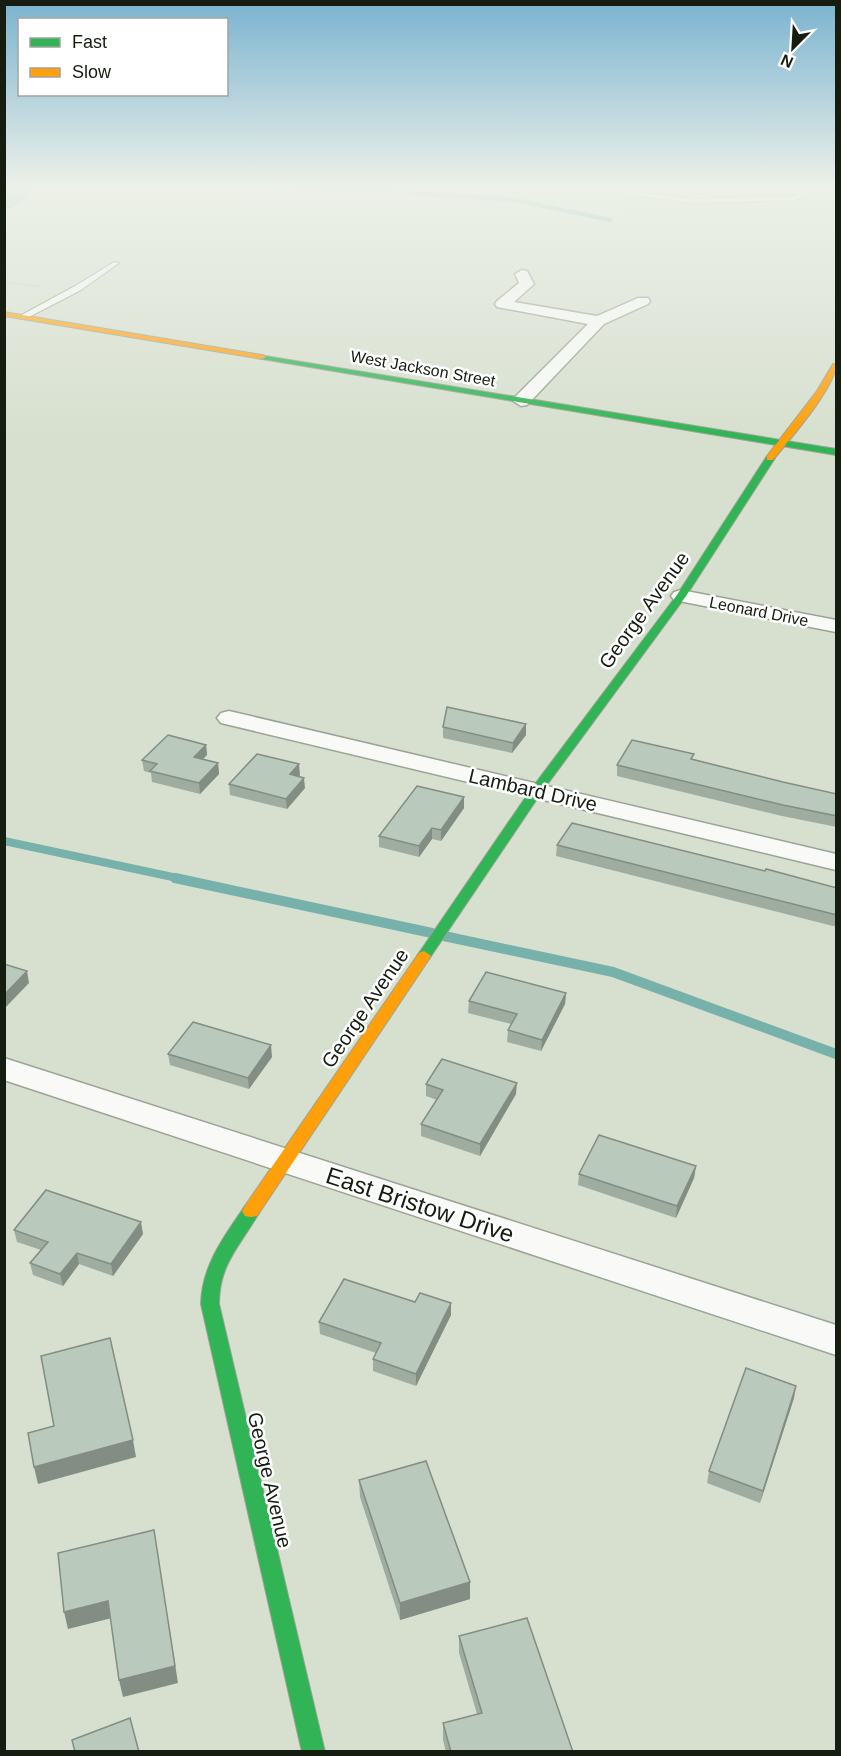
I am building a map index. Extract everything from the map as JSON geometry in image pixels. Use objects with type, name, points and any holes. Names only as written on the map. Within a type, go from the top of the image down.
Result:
[{"type":"street","points":[[522,274],[527,284],[502,304],[599,321]]},
{"type":"street","points":[[521,401],[599,321],[643,301]]},
{"type":"street","name":"West Jackson Street","points":[[4,314],[837,452]]},
{"type":"street","name":"George Avenue","points":[[314,1752],[216,1335],[209,1290],[210,1276],[285,1160],[536,791],[681,596],[780,443],[821,392],[837,366]]},
{"type":"street","name":"Leonard Drive","points":[[681,596],[837,626]]},
{"type":"street","name":"Lambard Drive","points":[[229,718],[837,862]]},
{"type":"street","name":"East Bristow Drive","points":[[4,1069],[837,1340]]},
{"type":"lane","points":[[22,317],[78,288],[105,270]]},
{"type":"building","points":[[447,707],[526,724],[513,743],[443,727]]},
{"type":"building","points":[[168,735],[206,745],[194,757],[218,763],[199,783],[150,771],[157,764],[142,760]]},
{"type":"building","points":[[632,740],[694,754],[691,759],[837,794],[837,816],[617,765]]},
{"type":"building","points":[[257,754],[299,764],[290,774],[304,778],[286,799],[229,784]]},
{"type":"building","points":[[417,786],[464,797],[441,830],[432,828],[419,846],[379,836]]},
{"type":"building","points":[[572,823],[837,888],[837,915],[557,845]]},
{"type":"building","points":[[4,964],[27,971],[4,995]]},
{"type":"building","points":[[486,972],[566,993],[542,1040],[508,1030],[517,1014],[469,1001]]},
{"type":"building","points":[[193,1022],[271,1045],[248,1078],[168,1054]]},
{"type":"building","points":[[442,1059],[517,1083],[480,1144],[421,1124],[443,1090],[426,1084]]},
{"type":"building","points":[[599,1135],[696,1166],[677,1206],[579,1174]]},
{"type":"building","points":[[46,1190],[141,1222],[111,1264],[77,1253],[60,1274],[30,1263],[48,1242],[14,1230]]},
{"type":"building","points":[[344,1279],[415,1302],[420,1293],[451,1303],[416,1374],[373,1359],[381,1343],[319,1322]]},
{"type":"building","points":[[110,1338],[133,1440],[34,1467],[28,1433],[54,1426],[41,1356]]},
{"type":"building","points":[[746,1368],[796,1386],[763,1491],[709,1471]]},
{"type":"building","points":[[426,1461],[470,1582],[400,1603],[359,1480]]},
{"type":"building","points":[[154,1530],[175,1666],[119,1680],[108,1601],[64,1612],[58,1553]]},
{"type":"building","points":[[527,1618],[573,1752],[451,1752],[443,1723],[482,1713],[459,1636]]},
{"type":"building","points":[[130,1718],[139,1752],[75,1752],[72,1740]]},
{"type":"waterway","points":[[4,841],[182,879]]},
{"type":"waterway","points":[[175,878],[432,933]]},
{"type":"waterway","points":[[444,936],[613,972],[836,1054]]},
{"type":"traffic: fast","points":[[262,357],[836,452]]},
{"type":"traffic: fast","points":[[424,956],[536,791],[681,596],[770,458]]},
{"type":"traffic: fast","points":[[251,1211],[222,1254],[212,1278],[210,1304],[314,1752]]},
{"type":"traffic: slow","points":[[4,314],[262,357]]},
{"type":"traffic: slow","points":[[770,458],[821,392],[836,366]]},
{"type":"traffic: slow","points":[[251,1211],[424,956]]}]
